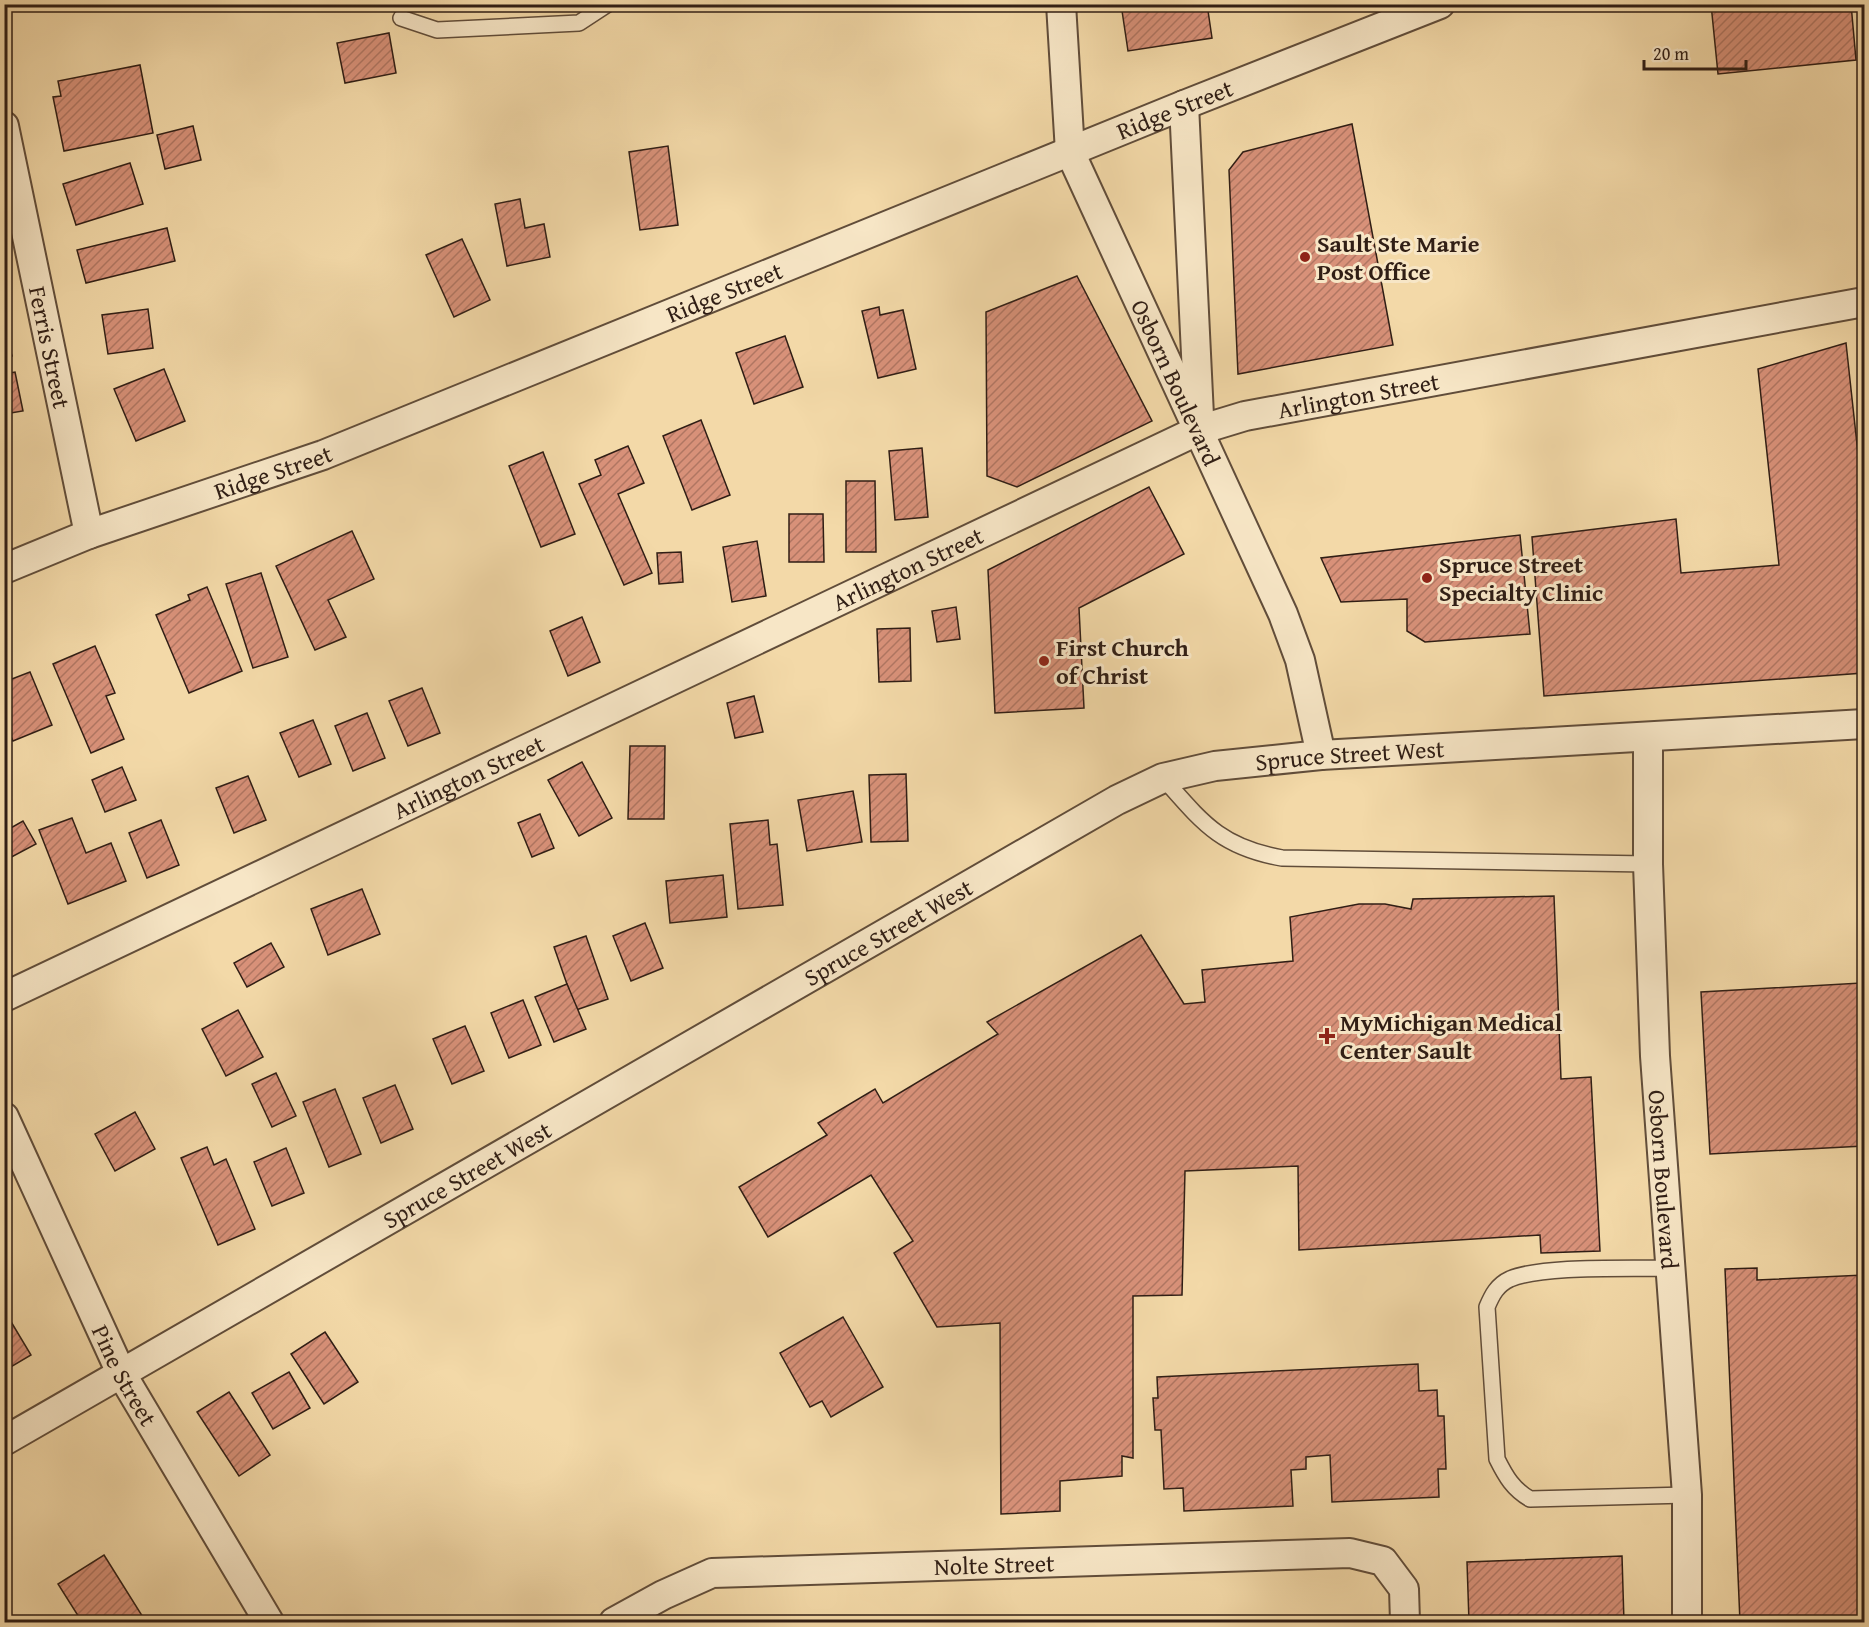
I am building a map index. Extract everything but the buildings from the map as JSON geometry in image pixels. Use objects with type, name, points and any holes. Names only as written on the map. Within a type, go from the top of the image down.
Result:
[{"type":"street","name":"Osborn Boulevard","points":[[1061,4],[1070,152],[1199,430],[1300,660],[1321,755]]},
{"type":"street","name":"Ridge Street","points":[[4,569],[89,534],[323,455],[1184,105],[1440,4]]},
{"type":"street","points":[[1184,105],[1199,430]]},
{"type":"street","name":"Ferris Street","points":[[4,126],[89,534]]},
{"type":"street","name":"Arlington Street","points":[[4,997],[1199,430],[1245,416],[1864,302]]},
{"type":"street","name":"Spruce Street West","points":[[4,1441],[1117,800],[1163,778],[1215,766],[1321,755],[1864,724]]},
{"type":"street","name":"Osborn Boulevard","points":[[1648,738],[1648,864],[1655,1056],[1687,1495],[1687,1623]]},
{"type":"street","name":"Pine Street","points":[[4,1117],[121,1373],[269,1623]]},
{"type":"street","name":"Nolte Street","points":[[614,1623],[663,1595],[712,1573],[1350,1553],[1383,1561],[1404,1589],[1405,1623]]},
{"type":"lane","points":[[400,18],[437,30],[579,23],[608,4]]},
{"type":"lane","points":[[1163,778],[1211,830],[1223,839],[1259,854],[1282,858],[1648,864]]},
{"type":"lane","points":[[1670,1268],[1531,1273],[1508,1280],[1494,1291],[1487,1307],[1497,1460],[1508,1480],[1519,1492],[1530,1499],[1687,1495]]},
{"type":"place","name":"Sault Ste Marie Post Office","points":[[1305,257]]},
{"type":"place","name":"Spruce Street Specialty Clinic","points":[[1427,578]]},
{"type":"place","name":"First Church of Christ","points":[[1044,661]]},
{"type":"place","name":"MyMichigan Medical Center Sault","points":[[1327,1036]]}]
